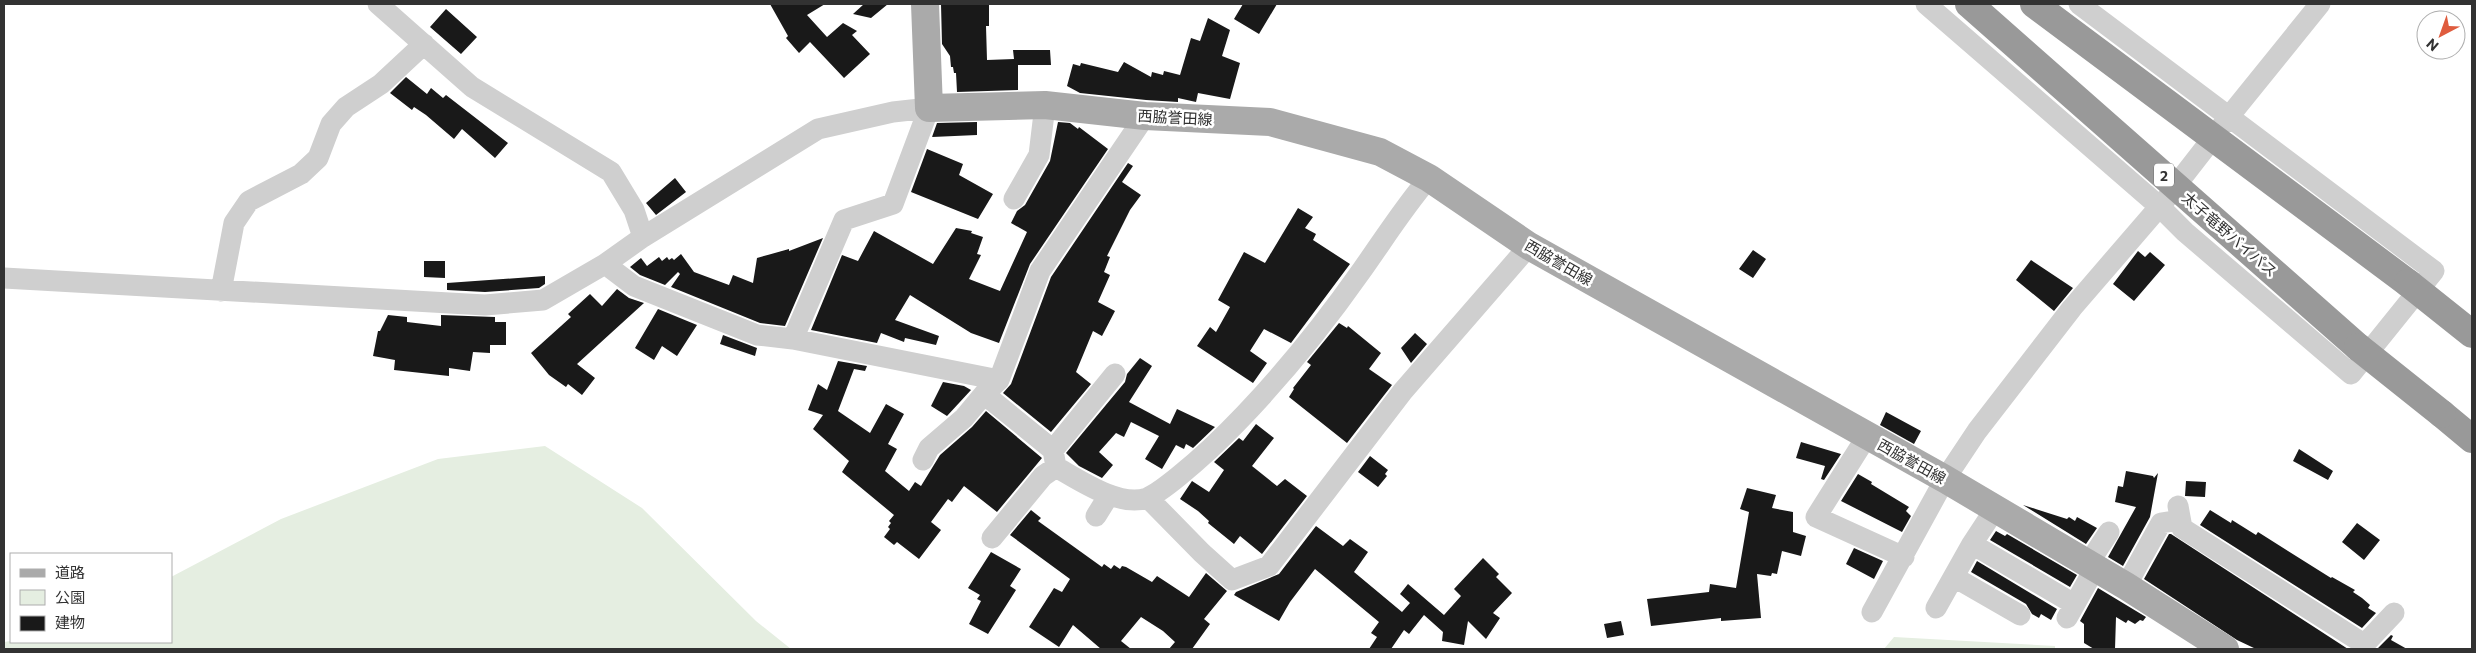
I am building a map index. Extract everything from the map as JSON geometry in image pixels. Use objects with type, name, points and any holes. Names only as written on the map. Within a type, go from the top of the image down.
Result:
[{"type":"highway","name":"太子竜野バイパス","points":[[1969,4],[2358,347],[2472,439]]},
{"type":"highway","points":[[2034,4],[2408,283],[2472,334]]},
{"type":"main road","points":[[925,4],[928,108]]},
{"type":"main road","name":"西脇誉田線","points":[[928,108],[1045,105],[1145,116],[1270,122],[1380,152],[1429,178],[1529,246],[1945,479],[2126,586],[2225,649]]},
{"type":"street","points":[[378,4],[472,87],[611,172],[634,210],[643,237]]},
{"type":"street","points":[[1926,4],[2163,203],[2185,232],[2351,374],[2434,271],[2227,120],[2080,4]]},
{"type":"street","points":[[2227,120],[2320,4]]},
{"type":"street","points":[[221,291],[234,223],[250,201],[301,174],[318,158],[331,124],[346,107],[381,84],[424,44]]},
{"type":"street","points":[[1014,200],[1040,155],[1045,105]]},
{"type":"street","points":[[4,278],[485,305],[543,300],[604,264],[643,237],[818,129],[893,112],[928,108],[893,204],[844,220],[793,339]]},
{"type":"street","points":[[923,460],[929,448],[964,418],[991,387],[1040,271],[1145,116]]},
{"type":"street","points":[[2184,175],[2206,148]]},
{"type":"street","points":[[604,264],[634,286],[758,335],[793,339],[991,387],[1054,459],[1108,495],[1135,499],[1148,498],[1193,465],[1244,416],[1303,348],[1362,271],[1406,204],[1429,178]]},
{"type":"street","points":[[1872,612],[1904,558],[1945,479],[1976,431],[2072,308],[2163,203]]},
{"type":"street","points":[[1148,498],[1202,553],[1232,580],[1269,566],[1403,391],[1529,246]]},
{"type":"street","points":[[992,538],[1043,476],[1115,374]]},
{"type":"street","points":[[1867,436],[1816,517],[1904,558]]},
{"type":"street","points":[[1096,516],[1108,495]]},
{"type":"street","points":[[1936,608],[1972,544],[1995,509]]},
{"type":"street","points":[[2126,586],[2161,523],[2179,513],[2182,528],[2362,646],[2394,612]]},
{"type":"street","points":[[1972,544],[2070,611],[2109,532]]},
{"type":"street","points":[[1954,577],[2020,615]]},
{"type":"green space","points":[[545,446],[642,508],[756,621],[791,649],[4,649],[4,642],[10,641],[10,643],[172,643],[172,576],[281,519],[438,459]]},
{"type":"green space","points":[[1894,637],[2055,646],[2055,649],[1884,649]]},
{"type":"building","points":[[770,4],[825,4],[807,15],[827,37],[843,23],[857,31],[852,35],[870,54],[844,78],[810,42],[799,53],[786,38],[788,36]]},
{"type":"building","points":[[864,4],[888,4],[871,18],[853,14]]},
{"type":"building","points":[[941,4],[989,4],[989,26],[986,26],[987,60],[1014,59],[1013,50],[1050,50],[1051,65],[1018,65],[1018,90],[957,92],[956,73],[954,73],[953,67],[951,67],[950,56],[942,44]]},
{"type":"building","points":[[1243,4],[1277,4],[1259,34],[1234,19]]},
{"type":"building","points":[[446,9],[477,37],[461,54],[430,27]]},
{"type":"building","points":[[1208,18],[1230,30],[1222,56],[1240,63],[1230,99],[1198,93],[1196,102],[1178,98],[1178,102],[1146,100],[1080,93],[1067,86],[1073,64],[1080,66],[1081,63],[1118,72],[1124,62],[1151,77],[1152,72],[1163,75],[1164,71],[1180,75],[1191,38],[1200,41]]},
{"type":"building","points":[[406,77],[427,94],[431,88],[443,98],[446,95],[508,143],[495,158],[462,129],[454,139],[426,115],[414,107],[412,110],[390,93]]},
{"type":"building","points":[[977,122],[977,135],[932,137],[937,123]]},
{"type":"building","points":[[1058,122],[1070,123],[1078,129],[1079,127],[1108,149],[1030,264],[999,343],[971,333],[910,295],[895,320],[939,336],[936,345],[905,338],[904,342],[881,333],[877,343],[811,330],[842,255],[858,261],[874,231],[933,264],[956,228],[972,231],[971,233],[983,237],[977,254],[981,255],[969,279],[1000,291],[1027,232],[1011,223],[1017,211],[1025,205],[1050,161]]},
{"type":"building","points":[[927,149],[963,164],[959,175],[993,194],[978,219],[911,192]]},
{"type":"building","points":[[1128,163],[1133,166],[1122,182],[1141,195],[1130,210],[1107,256],[1110,257],[1104,272],[1110,275],[1098,302],[1115,311],[1102,336],[1093,331],[1076,372],[1091,384],[1051,432],[1003,393],[1011,384],[1051,277]]},
{"type":"building","points":[[675,178],[686,192],[656,215],[646,203]]},
{"type":"building","points":[[1298,208],[1313,217],[1305,228],[1316,234],[1313,240],[1350,264],[1291,343],[1264,329],[1250,351],[1267,363],[1253,383],[1197,346],[1210,327],[1216,332],[1230,307],[1218,300],[1244,252],[1265,263]]},
{"type":"building","points":[[823,238],[785,326],[760,323],[671,287],[680,274],[678,272],[665,285],[640,275],[630,267],[641,258],[647,266],[659,257],[662,261],[667,257],[669,260],[672,258],[674,260],[681,254],[694,272],[729,285],[733,275],[753,283],[757,258],[789,249],[789,251]]},
{"type":"building","points":[[1753,250],[1766,259],[1753,278],[1739,269]]},
{"type":"building","points":[[2138,251],[2145,257],[2150,252],[2165,265],[2134,301],[2113,284]]},
{"type":"building","points":[[2031,260],[2073,288],[2054,311],[2016,280]]},
{"type":"building","points":[[424,261],[445,261],[445,278],[424,277]]},
{"type":"building","points":[[545,276],[545,284],[539,288],[485,292],[447,290],[447,283]]},
{"type":"building","points":[[617,289],[629,298],[644,303],[577,364],[595,378],[582,395],[568,384],[566,387],[549,375],[531,353],[571,317],[568,314],[590,294],[602,306]]},
{"type":"building","points":[[658,309],[697,325],[677,356],[662,346],[654,360],[635,348]]},
{"type":"building","points":[[388,315],[407,317],[407,322],[441,326],[441,315],[495,317],[495,322],[506,322],[506,345],[490,345],[490,353],[473,352],[470,371],[449,368],[449,376],[394,370],[395,360],[373,356],[378,331],[380,331]]},
{"type":"building","points":[[1339,323],[1347,328],[1348,326],[1381,353],[1369,369],[1392,385],[1347,443],[1289,397],[1293,388],[1311,365],[1307,362]]},
{"type":"building","points":[[1415,333],[1427,344],[1411,363],[1401,348]]},
{"type":"building","points":[[723,335],[757,348],[755,356],[720,344]]},
{"type":"building","points":[[1140,358],[1152,366],[1129,402],[1170,424],[1177,409],[1215,427],[1193,448],[1186,444],[1184,449],[1176,445],[1162,469],[1145,459],[1159,436],[1131,422],[1124,437],[1116,433],[1099,452],[1113,465],[1102,478],[1079,466],[1066,453],[1125,382],[1127,374]]},
{"type":"building","points":[[838,361],[867,366],[865,371],[854,369],[838,411],[870,433],[886,404],[904,414],[888,444],[897,449],[885,471],[909,491],[915,482],[921,486],[940,455],[972,427],[986,411],[1042,458],[997,512],[964,486],[952,502],[948,499],[931,522],[941,530],[919,559],[897,542],[894,545],[884,537],[890,529],[888,527],[891,523],[889,521],[894,515],[842,472],[849,461],[813,429],[823,415],[808,410],[818,384],[827,390]]},
{"type":"building","points":[[943,382],[964,386],[971,390],[947,416],[931,406]]},
{"type":"building","points":[[1886,412],[1921,431],[1914,444],[1880,425]]},
{"type":"building","points":[[1256,424],[1274,438],[1252,466],[1277,486],[1285,479],[1307,496],[1262,554],[1240,536],[1234,544],[1208,523],[1209,521],[1198,511],[1180,499],[1192,481],[1209,492],[1224,470],[1214,462],[1239,438],[1243,441]]},
{"type":"building","points":[[1801,442],[1841,454],[1824,480],[1821,479],[1825,466],[1796,458]]},
{"type":"building","points":[[2299,449],[2333,471],[2328,480],[2293,461]]},
{"type":"building","points":[[1370,456],[1388,470],[1385,474],[1387,476],[1378,487],[1358,472]]},
{"type":"building","points":[[2126,471],[2153,476],[2154,478],[2158,473],[2150,517],[2123,566],[2108,557],[2136,507],[2115,502],[2118,486],[2123,487]]},
{"type":"building","points":[[1858,474],[1909,507],[1906,511],[1911,516],[1902,532],[1841,501]]},
{"type":"building","points":[[2186,481],[2206,482],[2205,497],[2185,496]]},
{"type":"building","points":[[1747,488],[1776,495],[1772,508],[1793,512],[1793,532],[1806,536],[1801,556],[1782,551],[1777,574],[1772,573],[1771,576],[1757,574],[1761,618],[1721,621],[1721,618],[1651,626],[1647,599],[1709,592],[1710,584],[1736,588],[1749,512],[1740,509]]},
{"type":"building","points":[[2023,505],[2067,519],[2069,517],[2075,521],[2077,517],[2097,528],[2086,544]]},
{"type":"building","points":[[1031,510],[1041,518],[1038,521],[1102,567],[1104,564],[1111,569],[1114,565],[1120,569],[1122,566],[1126,567],[1152,582],[1157,576],[1189,597],[1206,573],[1227,591],[1204,619],[1210,624],[1192,649],[1169,649],[1175,642],[1163,631],[1141,617],[1121,641],[1131,649],[1101,649],[1073,625],[1059,647],[1029,627],[1054,588],[1062,592],[1070,579],[1010,535]]},
{"type":"building","points":[[2210,510],[2231,523],[2232,520],[2256,535],[2258,532],[2331,578],[2355,590],[2353,592],[2370,605],[2368,608],[2376,613],[2362,628],[2200,525]]},
{"type":"building","points":[[2357,523],[2380,540],[2364,560],[2342,542]]},
{"type":"building","points":[[1316,526],[1343,546],[1350,539],[1368,552],[1354,572],[1402,612],[1410,603],[1400,594],[1408,584],[1444,615],[1461,596],[1454,589],[1483,558],[1499,574],[1496,577],[1512,593],[1493,613],[1500,618],[1486,639],[1468,621],[1464,645],[1442,641],[1443,632],[1424,615],[1409,634],[1404,630],[1391,649],[1369,649],[1377,637],[1371,633],[1379,622],[1315,569],[1290,602],[1279,621],[1234,595],[1236,592],[1279,574]]},
{"type":"building","points":[[1996,531],[2005,536],[2007,534],[2077,575],[2070,587],[1990,540]]},
{"type":"building","points":[[2169,534],[2348,649],[2256,649],[2237,640],[2144,579]]},
{"type":"building","points":[[1854,548],[1883,561],[1874,579],[1846,564]]},
{"type":"building","points":[[991,552],[1021,569],[1010,586],[1016,590],[988,634],[969,624],[981,601],[977,599],[980,595],[968,588]]},
{"type":"building","points":[[1977,561],[2057,609],[2051,620],[2041,614],[2039,618],[2032,614],[2026,604],[1971,572]]},
{"type":"building","points":[[2098,588],[2146,617],[2143,621],[2140,620],[2135,624],[2128,620],[2126,623],[2116,617],[2115,649],[2094,649],[2084,643],[2084,624],[2080,621]]},
{"type":"building","points":[[1621,621],[1624,635],[1607,638],[1604,624]]},
{"type":"building","points":[[2391,635],[2393,636],[2391,640],[2407,649],[2377,649]]}]
